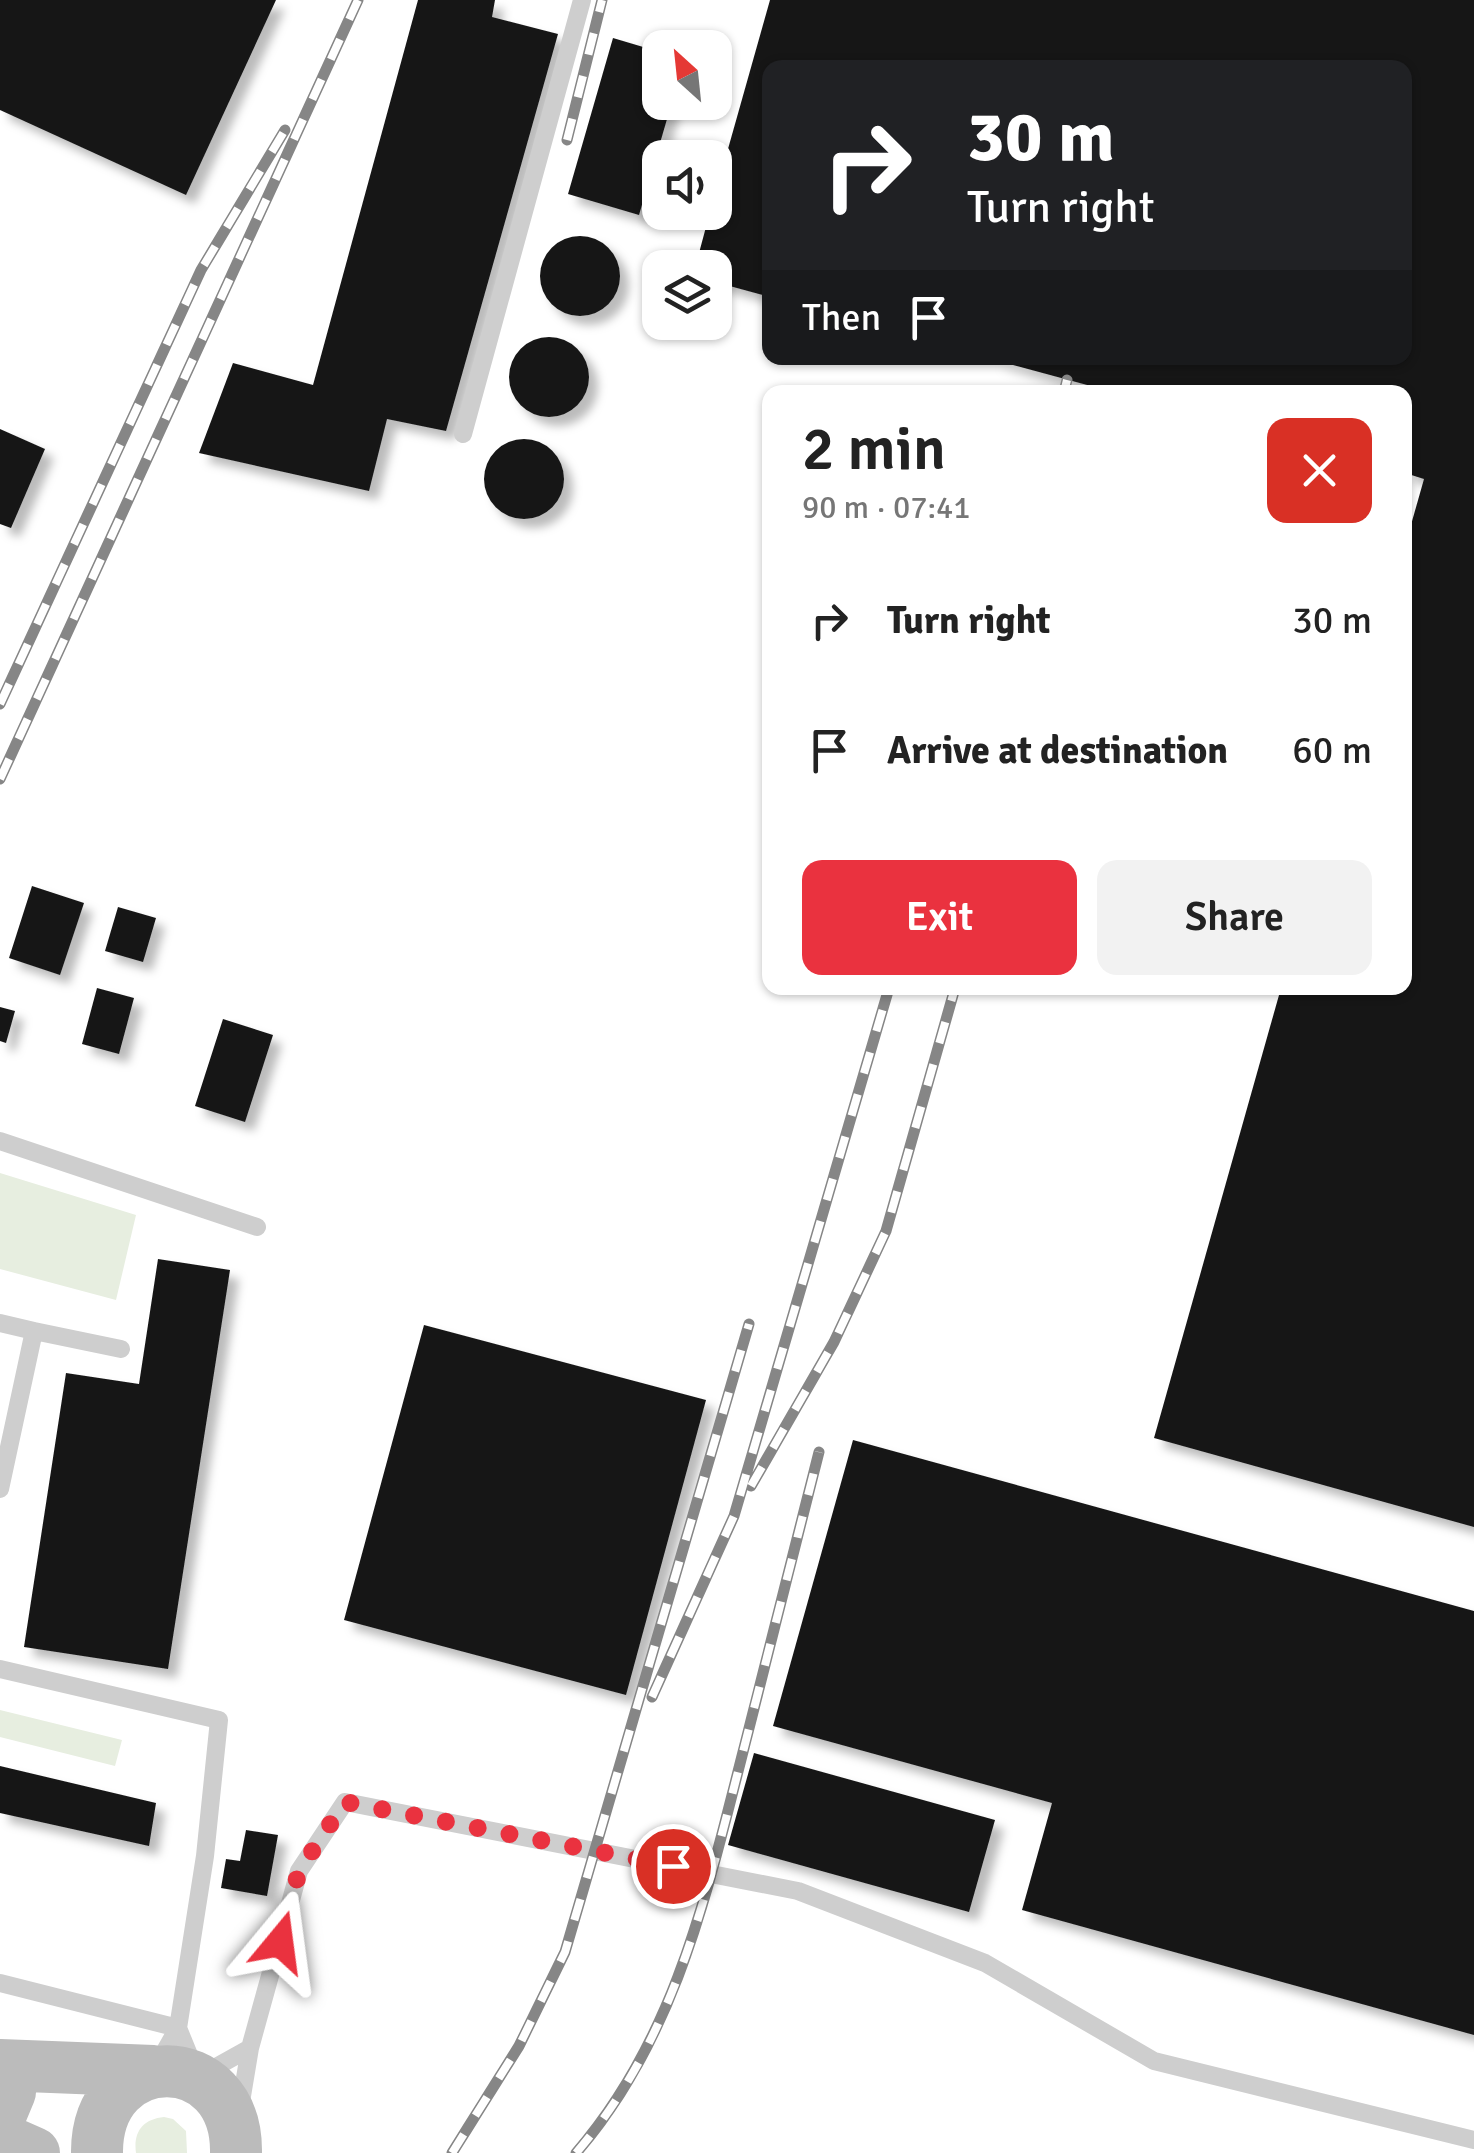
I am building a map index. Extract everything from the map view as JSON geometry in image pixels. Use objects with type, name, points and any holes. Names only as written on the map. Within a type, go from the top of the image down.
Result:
[{"type":"street","points":[[97,2153],[97,2131],[108,2102],[132,2079],[176,2059]]},
{"type":"street","points":[[1,2082],[176,2059],[216,2090],[230,2109],[236,2142]]},
{"type":"street","points":[[0,2138],[34,2153]]},
{"type":"lane","points":[[463,434],[582,0]]},
{"type":"lane","points":[[0,1141],[257,1226]]},
{"type":"lane","points":[[0,1323],[122,1349]]},
{"type":"lane","points":[[0,1489],[34,1331]]},
{"type":"lane","points":[[0,1670],[219,1720],[205,1856],[176,2059]]},
{"type":"lane","points":[[236,2142],[250,2048],[299,1871],[345,1802],[798,1890],[985,1962],[1154,2061],[1474,2140]]},
{"type":"lane","points":[[0,1982],[176,2059],[250,2048]]},
{"type":"shaded area","points":[[0,1173],[136,1215],[116,1300],[0,1269]]},
{"type":"shaded area","points":[[0,1710],[122,1740],[115,1766],[0,1737]]},
{"type":"shaded area","points":[[164,2117],[173,2119],[186,2131],[187,2153],[136,2153],[141,2128]]},
{"type":"building","points":[[0,0],[276,0],[186,195],[0,110]]},
{"type":"building","points":[[418,0],[495,0],[492,17],[558,34],[446,431],[387,419],[369,491],[199,453],[233,363],[313,385]]},
{"type":"building","points":[[770,0],[1474,0],[1474,1527],[1154,1438],[1279,995],[1412,995],[1412,521],[1424,479],[1412,475],[1412,385],[1087,385],[1013,365],[1412,365],[1412,60],[762,60],[762,295],[732,287],[732,250],[700,250],[705,230],[732,230],[731,140]]},
{"type":"building","points":[[613,38],[642,47],[642,120],[667,120],[661,140],[642,140],[639,215],[568,194]]},
{"type":"building","points":[[580,236],[595,239],[608,248],[617,261],[617,291],[608,304],[595,313],[580,316],[565,313],[552,304],[543,291],[540,276],[543,261],[552,248],[565,239]]},
{"type":"building","points":[[549,337],[564,340],[577,349],[586,362],[586,392],[577,405],[564,414],[549,417],[534,414],[521,405],[512,392],[509,377],[512,362],[521,349],[534,340]]},
{"type":"building","points":[[0,429],[45,449],[11,528],[0,524]]},
{"type":"building","points":[[524,439],[539,442],[552,451],[561,464],[561,494],[552,507],[539,516],[524,519],[509,516],[496,507],[487,494],[484,479],[487,464],[496,451],[509,442]]},
{"type":"building","points":[[32,886],[84,903],[60,975],[9,958]]},
{"type":"building","points":[[118,907],[156,918],[143,962],[105,951]]},
{"type":"building","points":[[97,988],[134,998],[119,1054],[82,1044]]},
{"type":"building","points":[[0,1007],[15,1011],[6,1043],[0,1041]]},
{"type":"building","points":[[223,1019],[273,1035],[245,1122],[195,1106]]},
{"type":"building","points":[[158,1259],[230,1270],[168,1669],[24,1647],[66,1373],[139,1384]]},
{"type":"building","points":[[424,1325],[706,1400],[626,1695],[344,1620]]},
{"type":"building","points":[[853,1440],[1474,1611],[1474,2035],[1022,1910],[1052,1803],[773,1726]]},
{"type":"building","points":[[754,1753],[995,1820],[969,1912],[728,1845]]},
{"type":"building","points":[[0,1766],[156,1803],[149,1846],[0,1813]]},
{"type":"building","points":[[246,1830],[278,1835],[267,1896],[221,1888],[226,1859],[240,1861]]},
{"type":"railway","points":[[0,779],[358,0]]},
{"type":"railway","points":[[567,140],[602,0]]},
{"type":"railway","points":[[0,704],[201,270],[285,130]]},
{"type":"railway","points":[[1066,385],[1067,380]]},
{"type":"railway","points":[[652,1697],[734,1516],[887,995]]},
{"type":"railway","points":[[751,1486],[834,1342],[886,1231],[953,995]]},
{"type":"railway","points":[[452,2153],[519,2046],[565,1952],[749,1324]]},
{"type":"railway","points":[[576,2153],[639,2061],[684,1961],[716,1856],[819,1452]]},
{"type":"route","points":[[280,1942],[299,1871],[345,1802],[673,1866]]}]
